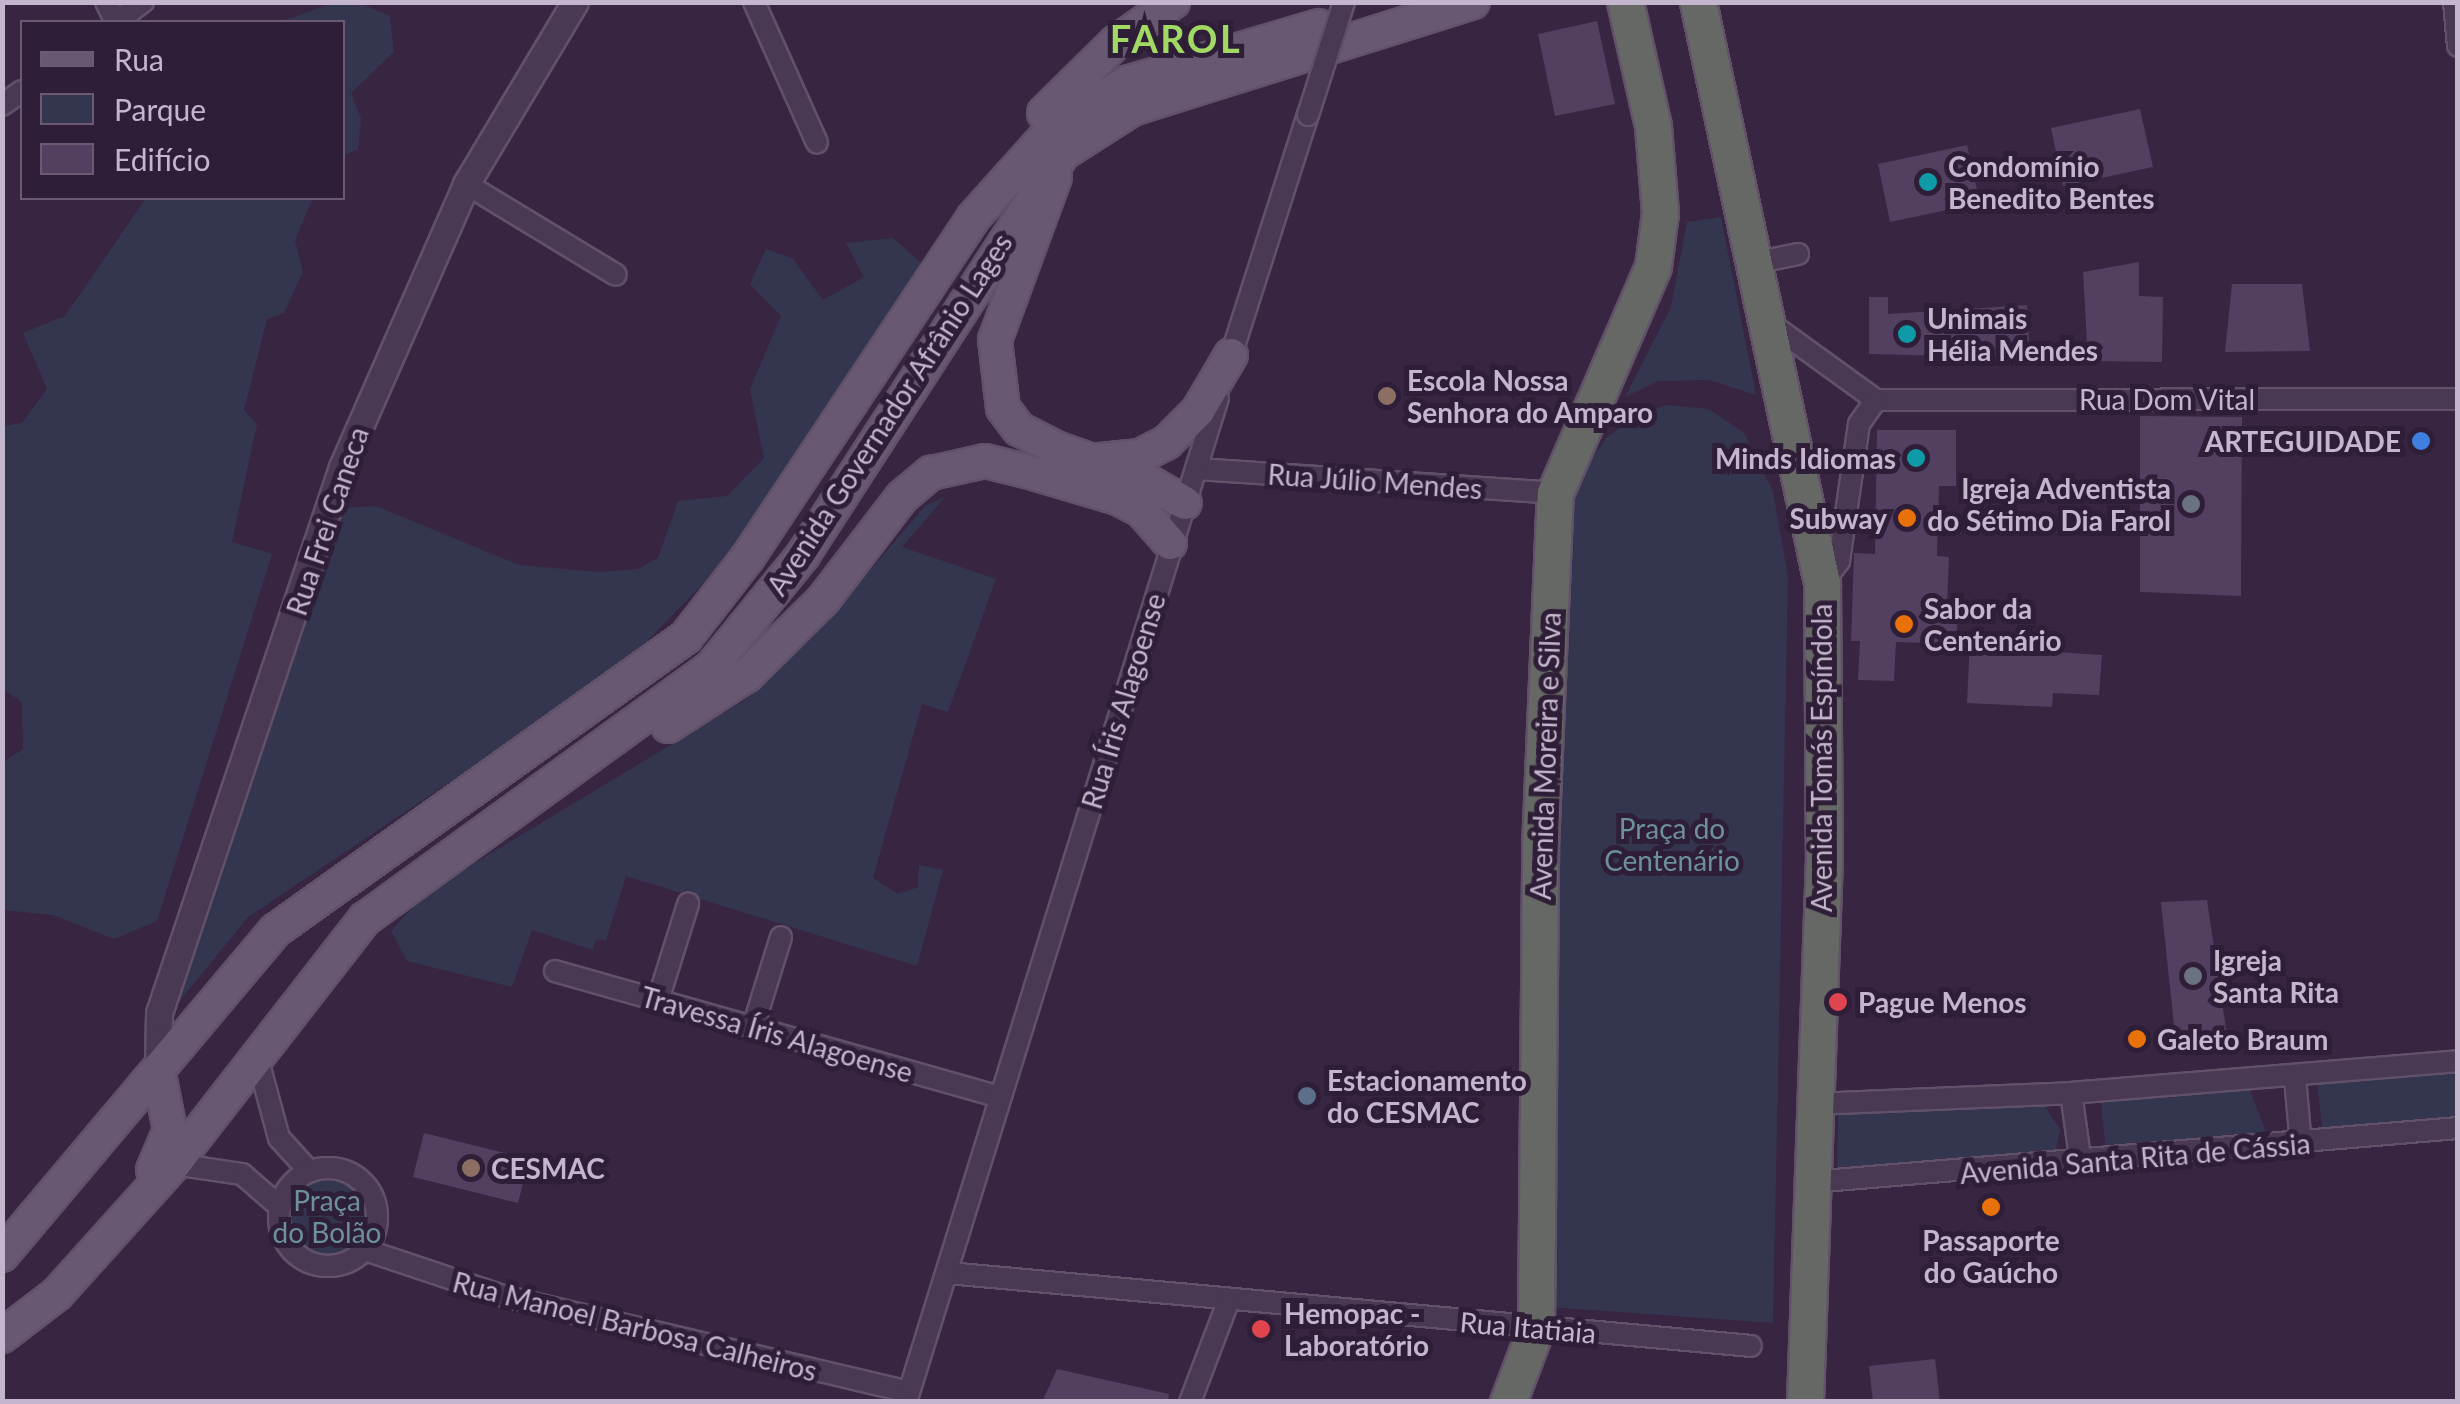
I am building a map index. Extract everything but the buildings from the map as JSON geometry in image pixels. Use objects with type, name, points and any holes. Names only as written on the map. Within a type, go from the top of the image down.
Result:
[{"type":"highway","name":"Avenida Moreira e Silva","points":[[1508,1402],[1536,1328],[1540,847],[1554,493],[1653,266],[1660,214],[1653,126],[1624,2]]},
{"type":"highway","name":"Avenida Tomás Espíndola","points":[[1698,2],[1722,125],[1771,324],[1822,583],[1824,856],[1804,1402]]},
{"type":"main road","points":[[973,218],[1034,122],[1115,43],[1173,2]]},
{"type":"main road","name":"Avenida Governador Afrânio Lages","points":[[2,1255],[158,1070],[232,975],[330,886],[686,637],[748,556],[973,218],[1060,121],[1088,102],[1176,67],[1401,2]]},
{"type":"main road","name":"Avenida Governador Afrânio Lages","points":[[2,1336],[57,1294],[174,1164],[256,1051],[365,919],[408,882],[583,765],[711,668],[754,620],[1062,154],[1132,108],[1473,2]]},
{"type":"main road","points":[[1062,154],[995,340],[995,386],[1019,429],[1184,502]]},
{"type":"main road","points":[[1096,461],[1140,456],[1167,442],[1198,411],[1231,355]]},
{"type":"main road","points":[[583,765],[656,734],[747,675],[822,600],[902,497],[931,473],[985,461],[1026,470],[1118,498],[1140,510],[1170,544]]},
{"type":"main road","points":[[110,1236],[168,1144],[158,1070]]},
{"type":"street","points":[[119,20],[143,2]]},
{"type":"street","name":"Rua Frei Caneca","points":[[158,1070],[159,1013],[342,467],[466,184],[575,2]]},
{"type":"street","points":[[754,2],[817,143]]},
{"type":"street","name":"Rua Íris Alagoense","points":[[907,1397],[1170,544],[1344,2]]},
{"type":"street","points":[[2454,2],[2458,46]]},
{"type":"street","points":[[466,184],[616,276]]},
{"type":"street","points":[[1754,263],[1798,254]]},
{"type":"street","points":[[1771,324],[1876,400],[1859,424],[1839,561],[1822,583]]},
{"type":"street","name":"Rua Dom Vital","points":[[1876,400],[2458,399]]},
{"type":"street","name":"Rua Júlio Mendes","points":[[1196,470],[1554,493]]},
{"type":"street","points":[[658,1000],[688,904]]},
{"type":"street","points":[[753,1026],[781,937]]},
{"type":"street","name":"Travessa Íris Alagoense","points":[[555,971],[998,1097]]},
{"type":"street","points":[[256,1051],[279,1138],[310,1171]]},
{"type":"street","points":[[1812,1104],[2072,1093],[2294,1078],[2458,1061]]},
{"type":"street","points":[[2294,1078],[2302,1145]]},
{"type":"street","points":[[2072,1093],[2080,1164]]},
{"type":"street","name":"Avenida Santa Rita de Cássia","points":[[1811,1182],[2080,1164],[2458,1128]]},
{"type":"street","points":[[174,1164],[242,1174],[280,1207]]},
{"type":"street","points":[[342,1170],[368,1188],[376,1230],[364,1250],[337,1265],[306,1260],[284,1238],[280,1207],[290,1186],[310,1171],[342,1170]]},
{"type":"street","name":"Rua Manoel Barbosa Calheiros","points":[[364,1250],[503,1296],[907,1397]]},
{"type":"street","name":"Rua Itatiaia","points":[[948,1272],[1228,1302],[1751,1346]]},
{"type":"street","points":[[1190,1402],[1228,1302]]},
{"type":"green space","points":[[333,3],[360,3],[390,16],[394,52],[351,93],[361,119],[358,149],[345,155],[345,20],[285,20]]},
{"type":"green space","points":[[145,200],[312,200],[295,240],[303,272],[284,313],[267,319],[244,410],[257,424],[232,542],[272,554],[157,921],[114,939],[53,915],[3,910],[3,762],[23,749],[22,702],[3,689],[2,426],[22,423],[47,389],[23,333],[65,316]]},
{"type":"green space","points":[[1721,217],[1756,395],[1709,380],[1658,381],[1625,397],[1671,307],[1687,222]]},
{"type":"green space","points":[[893,238],[921,263],[724,562],[622,667],[248,917],[179,1002],[345,508],[376,506],[519,565],[599,572],[638,569],[658,558],[678,501],[727,496],[764,458],[750,389],[781,316],[750,284],[766,249],[793,259],[823,300],[864,277],[846,243]]},
{"type":"green space","name":"Praça do Centenário","points":[[1667,405],[1709,409],[1744,433],[1773,491],[1788,577],[1773,1323],[1549,1307],[1557,855],[1574,503],[1584,469],[1607,437],[1640,414]]},
{"type":"green space","points":[[945,497],[902,547],[996,579],[948,712],[922,704],[873,878],[898,894],[918,887],[919,865],[943,870],[917,966],[626,876],[606,941],[596,939],[593,950],[532,930],[512,987],[407,961],[391,931],[427,892],[745,700],[809,641],[926,505]]},
{"type":"green space","points":[[2457,1068],[2457,1123],[2323,1135],[2317,1081]]},
{"type":"green space","points":[[2249,1088],[2268,1137],[2106,1151],[2101,1102]]},
{"type":"green space","points":[[2041,1101],[2060,1129],[2056,1149],[2040,1157],[1837,1170],[1838,1111]]},
{"type":"green space","name":"Praça do Bolão","points":[[320,1177],[336,1177],[361,1194],[367,1216],[361,1238],[350,1249],[336,1255],[320,1255],[295,1238],[289,1224],[289,1208],[306,1183]]},
{"type":"place","name":"Condomínio Benedito Bentes","points":[[1928,182]]},
{"type":"place","name":"Unimais Hélia Mendes","points":[[1907,334]]},
{"type":"place","name":"Escola Nossa Senhora do Amparo","points":[[1387,396]]},
{"type":"place","name":"ARTEGUIDADE","points":[[2421,441]]},
{"type":"place","name":"Minds Idiomas","points":[[1916,458]]},
{"type":"place","name":"Igreja Adventista do Sétimo Dia Farol","points":[[2191,504]]},
{"type":"place","name":"Subway","points":[[1907,518]]},
{"type":"place","name":"Sabor da Centenário","points":[[1904,624]]},
{"type":"place","name":"Igreja Santa Rita","points":[[2193,976]]},
{"type":"place","name":"Pague Menos","points":[[1838,1002]]},
{"type":"place","name":"Galeto Braum","points":[[2137,1039]]},
{"type":"place","name":"Estacionamento do CESMAC","points":[[1307,1096]]},
{"type":"place","name":"CESMAC","points":[[471,1168]]},
{"type":"place","name":"Passaporte do Gaúcho","points":[[1991,1207]]},
{"type":"place","name":"Hemopac - Laboratório","points":[[1261,1329]]},
{"type":"district","name":"FAROL","points":[[1176,39]]}]
